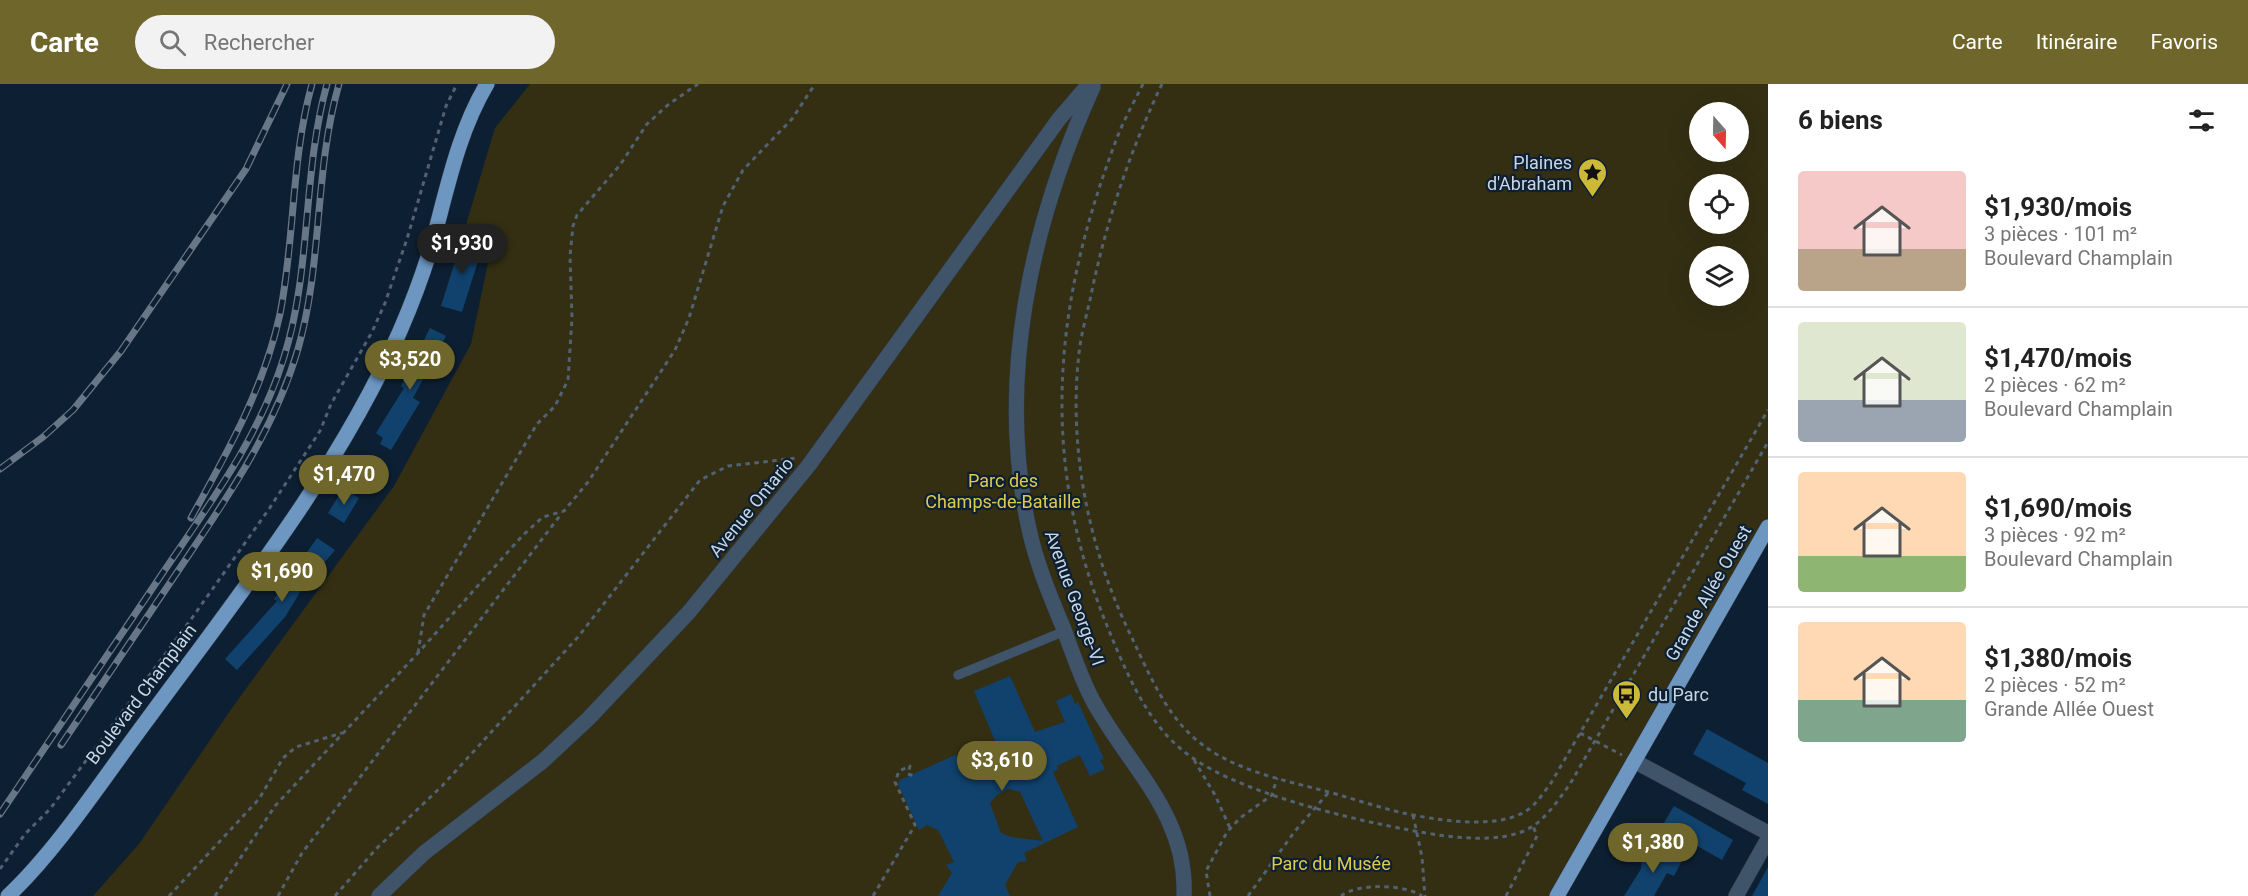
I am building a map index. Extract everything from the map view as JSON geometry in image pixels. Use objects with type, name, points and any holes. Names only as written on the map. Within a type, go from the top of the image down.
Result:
[{"type":"main road","name":"Boulevard Champlain","points":[[8,896],[34,869],[261,565],[344,437],[399,333],[418,288],[459,145],[487,84]]},
{"type":"main road","name":"Grande Allée Ouest","points":[[1557,896],[1768,527]]},
{"type":"street","name":"Avenue Ontario","points":[[379,896],[424,853],[543,761],[589,718],[730,564],[809,465],[1038,147],[1089,84]]},
{"type":"street","name":"Avenue George-VI","points":[[1095,84],[1064,159],[1033,258],[1016,372],[1021,471],[1029,529],[1065,631],[1092,698],[1174,827],[1183,870],[1184,896]]},
{"type":"street","points":[[1038,147],[1064,159]]},
{"type":"street","points":[[1634,761],[1768,833]]},
{"type":"street","points":[[1736,896],[1768,839]]},
{"type":"lane","points":[[958,675],[1065,631]]},
{"type":"path","points":[[0,869],[25,834],[50,809],[192,618],[269,509],[320,430],[331,404],[372,332],[388,293],[407,239],[446,106],[457,84]]},
{"type":"path","points":[[418,653],[424,615],[537,424],[555,406],[568,380],[572,318],[570,256],[573,226],[577,215],[620,165],[647,124],[669,104],[698,84]]},
{"type":"path","points":[[278,896],[302,853],[564,511],[588,483],[675,350],[688,318],[723,206],[743,170],[792,118],[815,84]]},
{"type":"path","points":[[1143,84],[1114,144],[1078,272],[1064,339],[1060,398],[1063,455],[1070,505],[1083,557],[1117,649],[1147,707],[1179,748],[1193,758],[1237,781],[1272,795],[1416,832],[1433,835],[1496,837],[1520,833],[1533,826],[1555,804],[1595,740],[1768,442]]},
{"type":"path","points":[[1162,84],[1134,143],[1095,272],[1079,351],[1077,430],[1084,488],[1093,534],[1109,588],[1145,666],[1165,701],[1184,729],[1201,744],[1243,766],[1277,778],[1413,815],[1435,819],[1480,821],[1514,817],[1528,810],[1551,783],[1768,410]]},
{"type":"path","points":[[335,896],[376,849],[441,786],[578,637],[700,480],[728,466],[793,457],[809,465]]},
{"type":"path","points":[[214,896],[275,806],[418,653],[523,535],[543,517],[564,511]]},
{"type":"path","points":[[169,896],[259,799],[283,758],[296,747],[344,733]]},
{"type":"path","points":[[1580,733],[1634,761]]},
{"type":"path","points":[[1193,758],[1215,795],[1230,828]]},
{"type":"path","points":[[873,896],[915,825],[895,782],[899,771],[910,766],[908,774],[914,776]]},
{"type":"path","points":[[1210,896],[1206,871],[1230,828],[1272,795],[1277,778]]},
{"type":"path","points":[[1248,896],[1329,792]]},
{"type":"path","points":[[1341,896],[1360,887],[1383,887],[1424,896],[1413,815]]},
{"type":"path","points":[[1506,896],[1537,836],[1533,826]]},
{"type":"green space","name":"Parc des Champs-de-Bataille","points":[[530,84],[1768,84],[1768,531],[1556,896],[93,896],[139,844],[232,708],[394,486],[471,344],[493,239],[465,228],[495,128]]},
{"type":"building","points":[[462,239],[483,245],[462,312],[441,306]]},
{"type":"building","points":[[430,328],[446,336],[413,398],[420,402],[391,450],[380,444],[383,438],[376,433],[404,388],[401,386]]},
{"type":"building","points":[[343,489],[359,498],[344,523],[328,513]]},
{"type":"building","points":[[317,538],[335,550],[302,589],[285,617],[237,670],[225,659],[277,601],[274,599]]},
{"type":"building","points":[[1010,676],[1035,732],[1065,722],[1056,701],[1071,694],[1075,704],[1078,702],[1104,759],[1100,760],[1105,769],[1090,776],[1080,755],[1057,766],[1058,769],[1053,772],[1078,827],[1024,853],[1027,861],[1018,862],[1005,885],[1010,896],[938,896],[952,873],[946,865],[954,862],[938,830],[927,825],[919,830],[898,784],[900,780],[955,755],[975,768],[978,755],[987,758],[996,743],[974,691]],"holes":[[[1009,789],[1020,792],[1043,841],[1011,837],[1001,833],[990,803],[997,795]]]},
{"type":"building","points":[[1707,729],[1768,763],[1768,804],[1742,790],[1746,783],[1693,754]]},
{"type":"building","points":[[1674,806],[1733,840],[1722,860],[1662,826]]},
{"type":"building","points":[[1654,848],[1682,861],[1674,876],[1667,873],[1654,896],[1624,896],[1641,869],[1642,858],[1651,854]]},
{"type":"building","points":[[1768,867],[1768,896],[1752,896]]},
{"type":"railway","points":[[0,469],[43,437],[73,410],[121,351],[246,169],[287,84]]},
{"type":"railway","points":[[191,518],[243,419],[273,341],[285,285],[300,141],[312,84]]},
{"type":"railway","points":[[0,814],[213,498],[261,416],[284,357],[293,323],[299,289],[314,152],[327,84]]},
{"type":"railway","points":[[61,745],[232,490],[276,408],[298,349],[306,316],[326,150],[339,84]]},
{"type":"place","name":"Plaines d'Abraham","points":[[1593,198]]},
{"type":"place","name":"du Parc","points":[[1627,720]]},
{"type":"park label","name":"Parc du Musée","points":[[1331,863]]}]
